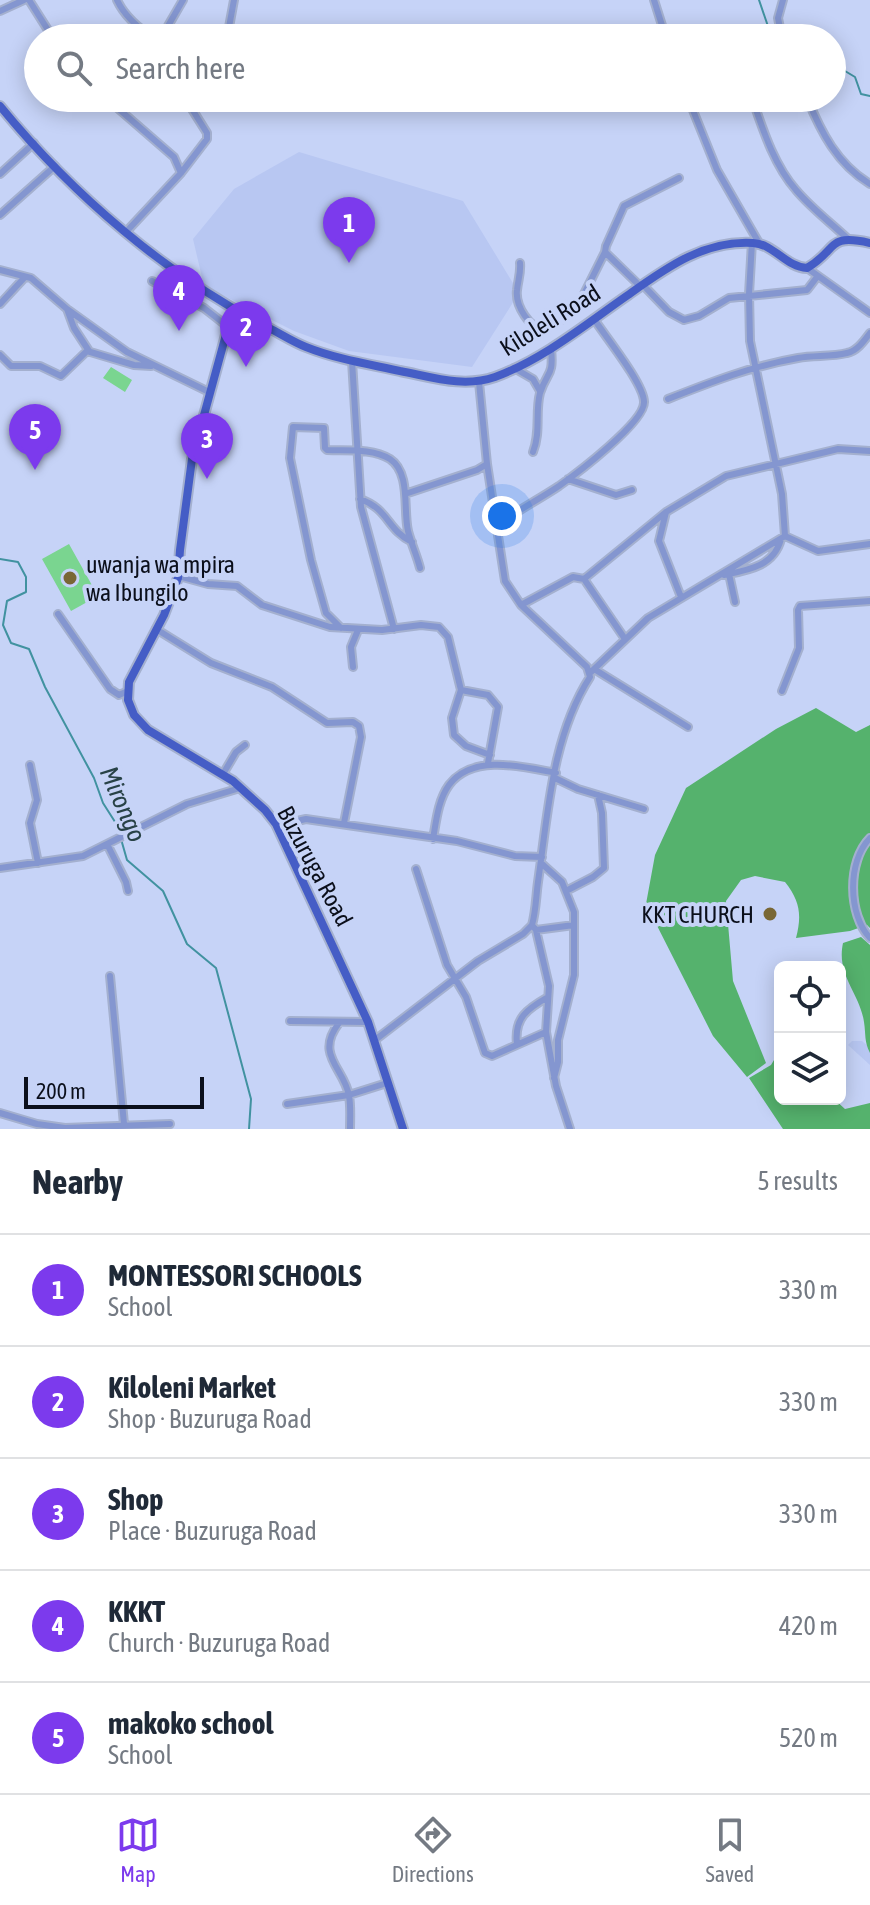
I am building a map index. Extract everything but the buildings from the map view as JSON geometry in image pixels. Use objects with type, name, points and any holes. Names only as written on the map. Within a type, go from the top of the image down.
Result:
[{"type":"main road","name":"Kiloleli Road","points":[[0,106],[55,166],[126,232],[195,286],[302,345],[352,361],[453,382],[479,382],[551,349],[690,254],[712,247],[755,243]]},
{"type":"main road","points":[[755,243],[790,264],[807,268],[832,245],[848,239],[870,243]]},
{"type":"main road","points":[[128,691],[133,673],[174,593],[179,576],[192,459],[233,309]]},
{"type":"main road","name":"Buzuruga Road","points":[[128,691],[130,708],[148,730],[242,787],[265,810],[280,832],[368,1022],[403,1129]]},
{"type":"street","points":[[0,11],[26,0],[43,24]]},
{"type":"street","points":[[117,0],[134,24]]},
{"type":"street","points":[[169,24],[183,0]]},
{"type":"street","points":[[230,24],[234,0]]},
{"type":"street","points":[[654,0],[662,24]]},
{"type":"street","points":[[779,24],[783,0]]},
{"type":"street","points":[[122,112],[174,157],[181,173]]},
{"type":"street","points":[[126,232],[181,173],[208,136],[193,112]]},
{"type":"street","points":[[694,112],[717,170],[755,243],[749,294],[749,330],[782,494],[783,537],[773,557],[750,569],[721,576]]},
{"type":"street","points":[[758,112],[787,179],[848,239]]},
{"type":"street","points":[[814,112],[835,152],[853,173],[870,184]]},
{"type":"street","points":[[0,174],[34,143]]},
{"type":"street","points":[[0,215],[55,166]]},
{"type":"street","points":[[520,263],[518,298],[529,323],[534,328],[545,330],[576,310],[624,206],[679,178]]},
{"type":"street","points":[[605,252],[669,312],[684,320],[699,316],[729,298],[807,290],[817,277]]},
{"type":"street","points":[[807,268],[870,313]]},
{"type":"street","points":[[0,270],[31,278],[67,309],[127,352],[209,392]]},
{"type":"street","points":[[0,304],[25,277]]},
{"type":"street","points":[[152,281],[204,308],[227,326]]},
{"type":"street","points":[[67,309],[74,328],[89,351],[134,365],[155,366]]},
{"type":"street","points":[[497,526],[568,479],[635,420],[644,404],[638,384],[594,319]]},
{"type":"street","points":[[668,399],[756,366],[800,357],[847,353],[855,350],[870,333]]},
{"type":"street","points":[[533,452],[539,428],[540,392],[552,371],[551,349]]},
{"type":"street","points":[[0,355],[11,366],[37,366],[61,376],[89,351]]},
{"type":"street","points":[[352,361],[360,499],[394,629]]},
{"type":"street","points":[[514,368],[533,379],[540,392]]},
{"type":"street","points":[[479,382],[487,464],[505,581],[521,605],[592,671],[688,727]]},
{"type":"street","points":[[341,628],[326,613],[311,560],[290,458],[291,430],[295,426],[321,427],[325,430],[326,450],[359,451],[382,456],[394,463],[405,487],[405,513],[420,568]]},
{"type":"street","points":[[584,579],[666,512],[726,476],[838,449],[870,451]]},
{"type":"street","points":[[405,494],[487,464]]},
{"type":"street","points":[[568,479],[616,495],[632,490]]},
{"type":"street","points":[[360,499],[379,508],[399,535],[412,542]]},
{"type":"street","points":[[494,503],[518,510]]},
{"type":"street","points":[[666,512],[659,541],[681,597]]},
{"type":"street","points":[[570,1129],[554,1078],[545,1023],[549,986],[534,927],[541,860],[556,776],[566,725],[574,704],[592,671],[648,618],[721,576],[762,548],[783,537],[818,551],[870,544]]},
{"type":"street","points":[[729,574],[735,602]]},
{"type":"street","points":[[179,576],[208,584],[237,586],[262,605],[330,627],[358,630],[421,625],[439,627],[445,631],[461,690],[452,718],[454,735],[466,746],[490,755]]},
{"type":"street","points":[[521,605],[573,577],[584,579],[625,639]]},
{"type":"street","points":[[782,691],[799,648],[800,606],[870,601]]},
{"type":"street","points":[[58,614],[110,689],[119,695],[128,691]]},
{"type":"street","points":[[156,629],[211,663],[272,687],[327,723],[350,722],[359,726],[361,734],[344,823]]},
{"type":"street","points":[[353,667],[351,647],[358,630]]},
{"type":"street","points":[[461,690],[488,695],[498,707],[488,763]]},
{"type":"street","points":[[223,774],[236,752],[245,745]]},
{"type":"street","points":[[433,839],[438,811],[449,786],[464,774],[488,763],[556,776],[598,795],[644,809]]},
{"type":"street","points":[[30,765],[37,800],[30,823],[38,863]]},
{"type":"street","points":[[0,868],[70,859],[108,846],[187,804],[242,787]]},
{"type":"street","points":[[566,891],[604,868],[602,813],[598,795]]},
{"type":"street","points":[[280,832],[302,819],[344,823],[457,841],[541,860],[566,891],[574,912],[574,975],[562,1023],[554,1078]]},
{"type":"street","points":[[870,838],[855,864],[854,877],[857,914],[862,930],[870,938]]},
{"type":"street","points":[[108,846],[128,891]]},
{"type":"street","points":[[416,869],[447,965],[466,997],[485,1053],[492,1056],[546,1032]]},
{"type":"street","points":[[375,1040],[478,961],[534,927],[574,925]]},
{"type":"street","points":[[110,976],[124,1124]]},
{"type":"street","points":[[517,1044],[516,1028],[521,1016],[548,997]]},
{"type":"street","points":[[290,1021],[368,1022]]},
{"type":"street","points":[[339,1023],[331,1041],[331,1061],[349,1095],[350,1129]]},
{"type":"street","points":[[545,1023],[562,1023]]},
{"type":"street","points":[[287,1104],[349,1095],[387,1083]]},
{"type":"street","points":[[0,1113],[65,1128],[170,1124]]},
{"type":"shaded area","points":[[299,152],[463,201],[519,293],[472,367],[349,351],[294,331],[204,286],[193,239],[234,189]]},
{"type":"shaded area","points":[[852,1041],[862,1041],[870,1048],[870,1065],[848,1045]]},
{"type":"green space","points":[[111,367],[132,380],[125,392],[103,378]]},
{"type":"green space","name":"uwanja wa mpira wa Ibungilo","points":[[69,544],[98,596],[71,611],[42,559]]},
{"type":"green space","points":[[816,708],[856,732],[870,725],[870,928],[867,925],[850,931],[796,938],[798,908],[785,882],[755,876],[741,880],[726,901],[733,981],[766,1063],[747,1077],[713,1036],[646,904],[655,855],[686,788],[776,729]]},
{"type":"green space","points":[[861,937],[870,945],[870,1053],[862,1012],[846,975],[843,943]]},
{"type":"green space","points":[[774,1060],[774,1105],[841,1105],[845,1109],[870,1103],[870,1129],[783,1129],[749,1078]]},
{"type":"waterway","points":[[759,0],[767,24]]},
{"type":"waterway","points":[[846,72],[855,77],[861,94],[870,96]]},
{"type":"waterway","name":"Mirongo","points":[[0,559],[18,562],[26,577],[26,592],[7,601],[3,625],[11,643],[29,649],[45,687],[117,825],[127,860],[163,891],[187,944],[216,968],[251,1099],[249,1129]]},
{"type":"place","name":"MONTESSORI SCHOOLS","points":[[349,263]]},
{"type":"place","name":"KKKT","points":[[179,331]]},
{"type":"place","name":"Kiloleni Market","points":[[246,367]]},
{"type":"place","name":"makoko school","points":[[35,470]]},
{"type":"place","name":"Shop","points":[[207,479]]},
{"type":"place","name":"uwanja wa mpira wa Ibungilo","points":[[70,578]]},
{"type":"place","name":"KKT CHURCH","points":[[770,914]]}]
